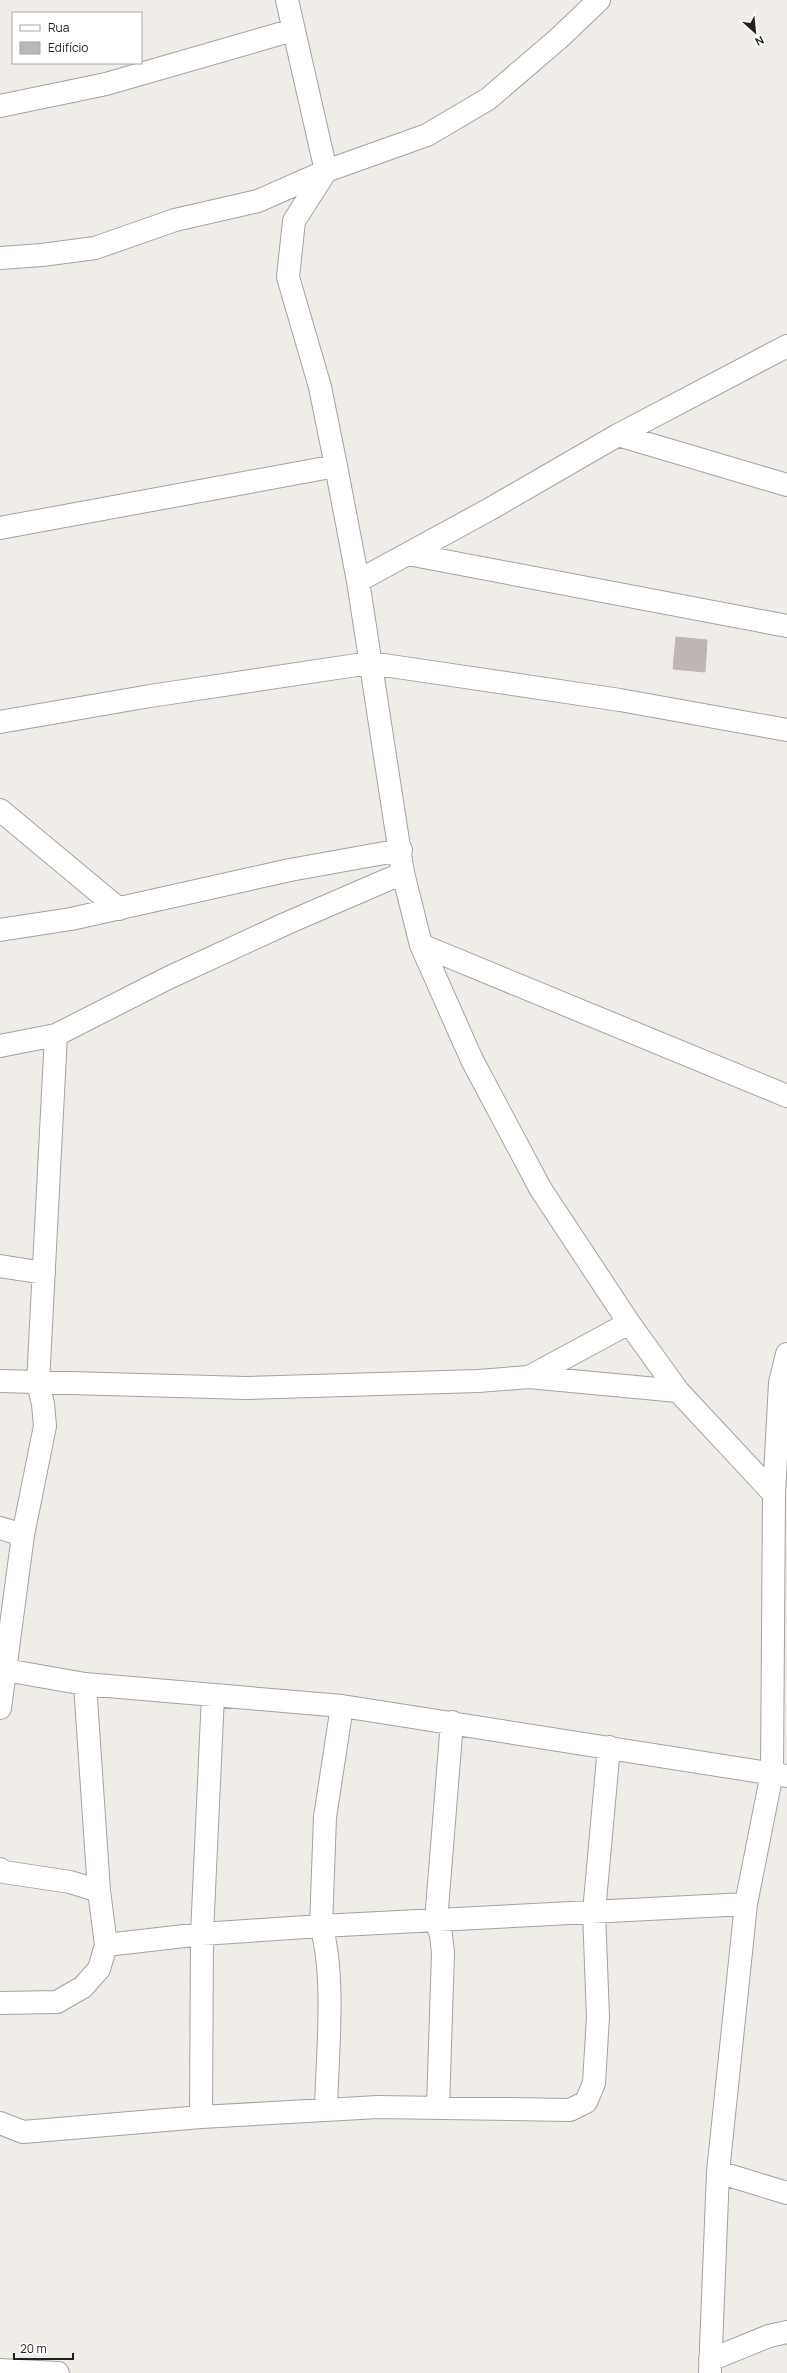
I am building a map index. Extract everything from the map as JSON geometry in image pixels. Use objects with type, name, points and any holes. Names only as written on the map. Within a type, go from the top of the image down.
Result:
[{"type":"street","points":[[287,0],[326,171],[294,221],[288,277],[320,387],[336,466],[358,581],[401,850],[403,873],[421,945],[472,1060],[540,1188],[629,1323],[678,1392],[774,1494]]},
{"type":"street","points":[[0,258],[42,256],[95,248],[175,220],[258,201],[326,171],[427,135],[488,99],[558,39],[599,0]]},
{"type":"street","points":[[0,106],[106,84],[293,30]]},
{"type":"street","points":[[358,581],[490,509],[618,434],[787,346]]},
{"type":"street","points":[[618,434],[787,485]]},
{"type":"street","points":[[0,528],[336,466]]},
{"type":"street","points":[[408,554],[787,626]]},
{"type":"street","points":[[0,722],[150,696],[370,663],[620,700],[787,730]]},
{"type":"street","points":[[0,810],[119,908]]},
{"type":"street","points":[[0,930],[119,908],[290,870],[401,850]]},
{"type":"street","points":[[0,1046],[56,1035],[168,978],[285,924],[403,873]]},
{"type":"street","points":[[421,945],[787,1096]]},
{"type":"street","points":[[0,1708],[2,1669],[23,1535],[45,1426],[44,1404],[38,1383],[56,1035]]},
{"type":"street","points":[[0,1266],[44,1273]]},
{"type":"street","points":[[529,1377],[629,1323]]},
{"type":"street","points":[[787,1354],[780,1383],[781,1468],[774,1494],[780,1589],[780,1774],[746,1904],[718,2172],[710,2366],[769,2336],[787,2332]]},
{"type":"street","points":[[0,1381],[246,1388],[478,1381],[529,1377],[678,1392]]},
{"type":"street","points":[[0,1528],[23,1535]]},
{"type":"street","points":[[2,1669],[85,1684],[342,1706],[780,1774]]},
{"type":"street","points":[[0,2003],[57,2002],[83,1987],[99,1970],[106,1945],[98,1890],[85,1684]]},
{"type":"street","points":[[201,2116],[202,1934],[213,1695]]},
{"type":"street","points":[[326,2110],[329,2000],[326,1942],[321,1926],[325,1817],[342,1706]]},
{"type":"street","points":[[438,2108],[443,1953],[441,1935],[436,1922],[452,1722]]},
{"type":"street","points":[[0,2123],[23,2132],[201,2116],[378,2107],[570,2110],[586,2102],[594,2083],[598,2016],[594,1912],[609,1747]]},
{"type":"street","points":[[0,1868],[4,1872],[70,1882],[98,1890]]},
{"type":"street","points":[[106,1945],[202,1934],[321,1926],[436,1922],[746,1904]]},
{"type":"street","points":[[718,2172],[787,2192]]},
{"type":"street","points":[[0,2370],[58,2373]]},
{"type":"building","points":[[676,637],[707,640],[705,672],[673,669]]}]
